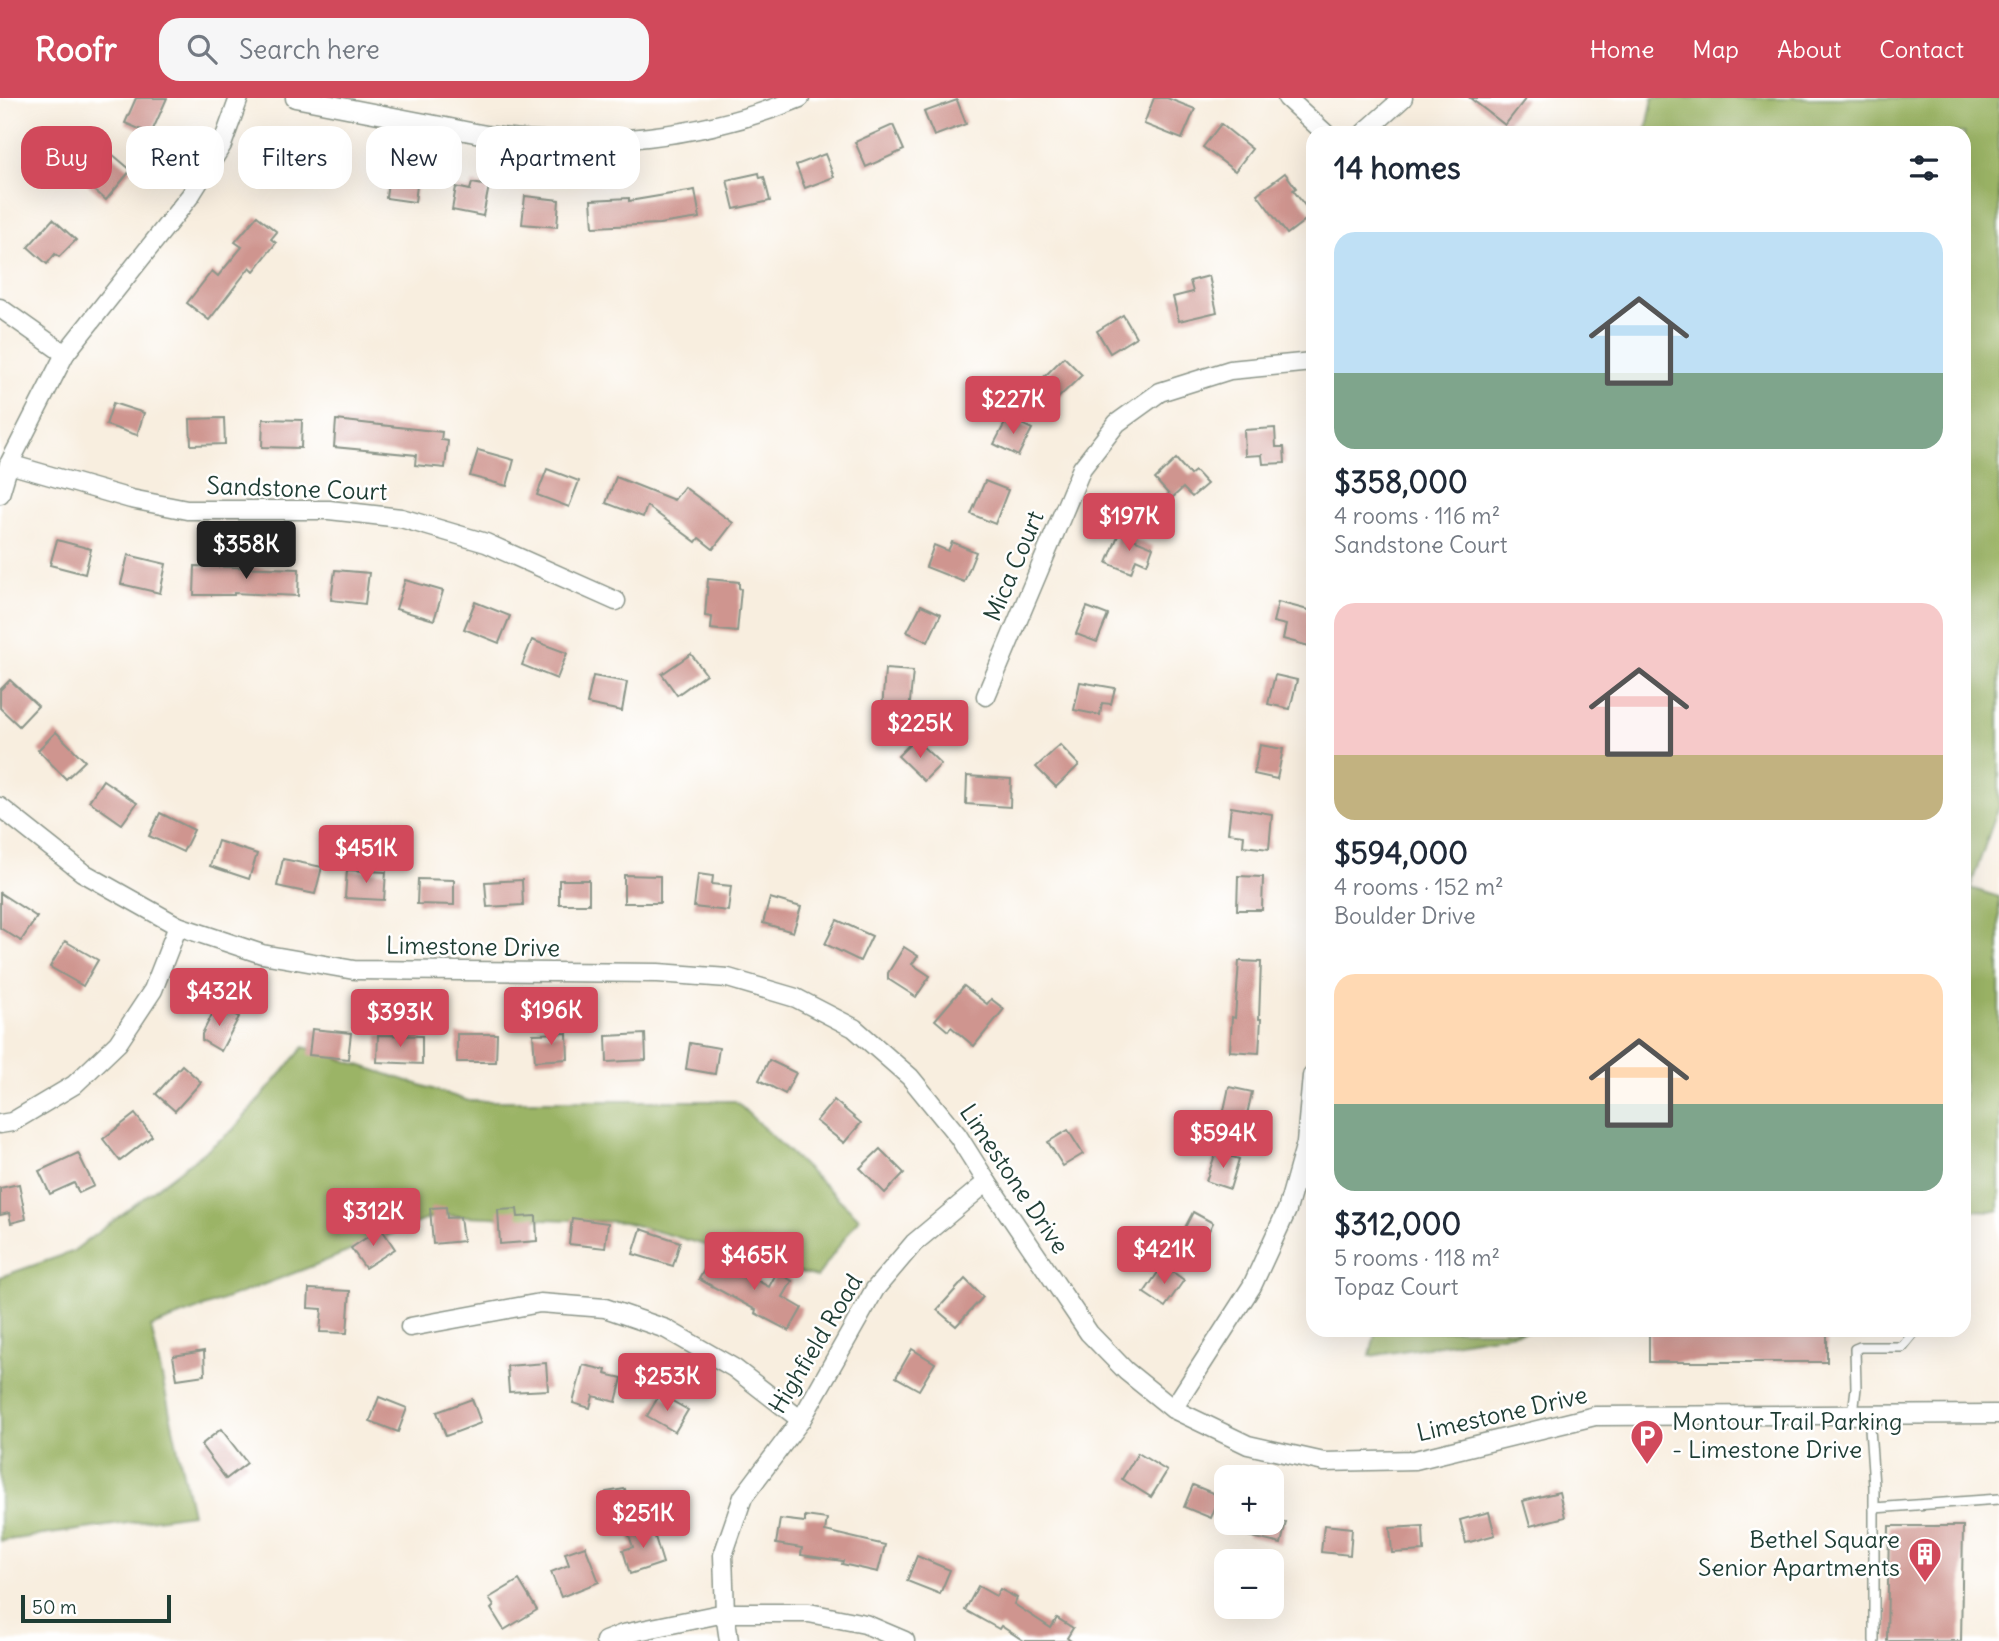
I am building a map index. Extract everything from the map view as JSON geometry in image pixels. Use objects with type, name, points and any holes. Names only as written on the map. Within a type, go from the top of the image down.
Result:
[{"type":"street","points":[[0,494],[9,464],[65,354],[190,196],[222,145],[239,98]]},
{"type":"street","points":[[295,98],[493,136],[566,141],[633,139],[707,128],[800,98]]},
{"type":"street","points":[[1287,98],[1317,126]]},
{"type":"street","points":[[1372,126],[1403,98]]},
{"type":"street","points":[[0,308],[65,354]]},
{"type":"street","name":"Mica Court","points":[[986,696],[1082,468],[1117,423],[1160,392],[1230,370],[1306,363]]},
{"type":"street","name":"Sandstone Court","points":[[9,464],[131,499],[187,510],[328,510],[401,518],[486,543],[616,601]]},
{"type":"street","name":"Limestone Drive","points":[[0,807],[82,872],[178,926],[262,954],[354,970],[658,973],[728,978],[796,998],[854,1028],[910,1077],[958,1136],[1088,1333],[1126,1371],[1173,1409],[1248,1446],[1324,1462],[1415,1460],[1595,1416],[1999,1414]]},
{"type":"street","points":[[0,1124],[12,1122],[74,1085],[118,1043],[153,990],[178,926]]},
{"type":"street","points":[[1173,1409],[1252,1286],[1287,1210],[1306,1143]]},
{"type":"street","name":"Highfield Road","points":[[729,1641],[723,1555],[743,1497],[801,1420],[876,1289],[914,1243],[987,1182]]},
{"type":"street","points":[[410,1327],[540,1303],[605,1308],[666,1329],[700,1348],[734,1368],[801,1420]]},
{"type":"street","points":[[605,1641],[623,1634],[725,1613],[809,1613],[865,1624],[905,1641]]},
{"type":"lane","points":[[1874,1641],[1874,1508],[1856,1388],[1855,1349],[1902,1347],[1910,1337]]},
{"type":"lane","points":[[1874,1508],[1999,1499]]},
{"type":"green space","points":[[1653,98],[1999,98],[1999,806],[1971,885],[1971,126],[1647,126]]},
{"type":"green space","points":[[1971,888],[1999,897],[1999,1211],[1971,1210]]},
{"type":"green space","points":[[304,1047],[469,1101],[735,1101],[859,1218],[817,1277],[624,1222],[437,1215],[318,1264],[151,1327],[192,1514],[0,1541],[0,1277],[72,1252],[233,1130]]},
{"type":"green space","points":[[1374,1337],[1489,1337],[1370,1356]]},
{"type":"building","points":[[136,98],[167,98],[155,126],[132,126],[125,123]]},
{"type":"building","points":[[1154,98],[1167,98],[1195,109],[1182,139],[1144,124]]},
{"type":"building","points":[[1470,98],[1526,98],[1505,125]]},
{"type":"building","points":[[957,100],[966,124],[934,136],[924,112]]},
{"type":"building","points":[[1221,124],[1252,149],[1235,171],[1203,147]]},
{"type":"building","points":[[893,125],[904,150],[866,167],[855,142]]},
{"type":"building","points":[[112,154],[126,166],[126,176],[106,200],[93,189],[112,189]]},
{"type":"building","points":[[825,154],[834,177],[805,188],[796,165]]},
{"type":"building","points":[[759,173],[760,178],[764,177],[770,201],[734,209],[727,180]]},
{"type":"building","points":[[1285,173],[1296,188],[1293,190],[1306,207],[1306,220],[1287,234],[1257,194]]},
{"type":"building","points":[[472,183],[476,184],[476,189],[488,189],[483,216],[452,210],[456,189],[470,190]]},
{"type":"building","points":[[387,189],[417,189],[415,202],[386,198]]},
{"type":"building","points":[[695,190],[700,218],[659,224],[593,227],[591,200],[629,198],[629,201]]},
{"type":"building","points":[[525,196],[559,200],[557,227],[522,224]]},
{"type":"building","points":[[257,216],[277,232],[271,239],[276,243],[254,271],[250,267],[209,320],[187,303],[212,271],[218,276],[242,247],[235,242]]},
{"type":"building","points":[[53,219],[76,240],[59,257],[55,254],[47,264],[28,247]]},
{"type":"building","points":[[1209,276],[1217,312],[1179,321],[1173,297],[1193,292],[1190,281]]},
{"type":"building","points":[[1123,315],[1136,337],[1110,353],[1097,331]]},
{"type":"building","points":[[1064,357],[1082,375],[1055,401],[1038,383]]},
{"type":"building","points":[[113,403],[144,413],[137,435],[106,425]]},
{"type":"building","points":[[1008,417],[1032,429],[1018,456],[994,444]]},
{"type":"building","points":[[224,418],[225,444],[191,445],[190,419]]},
{"type":"building","points":[[263,419],[302,420],[301,448],[262,447]]},
{"type":"building","points":[[336,420],[442,432],[441,440],[448,441],[445,468],[415,465],[416,455],[334,447]]},
{"type":"building","points":[[1275,428],[1276,447],[1284,447],[1285,463],[1263,464],[1262,455],[1245,456],[1244,430]]},
{"type":"building","points":[[478,450],[514,460],[507,486],[470,476]]},
{"type":"building","points":[[1176,459],[1190,475],[1195,471],[1207,484],[1192,497],[1183,488],[1172,498],[1155,479]]},
{"type":"building","points":[[547,469],[579,481],[569,507],[537,495]]},
{"type":"building","points":[[616,477],[674,500],[684,487],[733,523],[713,549],[699,538],[696,542],[647,506],[643,517],[606,503]]},
{"type":"building","points":[[985,481],[1008,490],[995,524],[971,514]]},
{"type":"building","points":[[1119,533],[1153,547],[1147,564],[1136,559],[1131,573],[1107,563]]},
{"type":"building","points":[[57,540],[91,549],[85,574],[50,565]]},
{"type":"building","points":[[952,542],[976,552],[964,582],[926,567],[934,545],[948,551]]},
{"type":"building","points":[[128,555],[166,564],[160,593],[121,584]]},
{"type":"building","points":[[195,566],[299,569],[298,596],[234,593],[194,595]]},
{"type":"building","points":[[335,570],[369,573],[365,604],[331,600]]},
{"type":"building","points":[[708,579],[739,582],[741,589],[737,632],[711,629],[712,617],[705,616]]},
{"type":"building","points":[[405,580],[443,591],[434,620],[396,609]]},
{"type":"building","points":[[475,602],[510,616],[499,643],[464,629]]},
{"type":"building","points":[[1278,602],[1306,609],[1306,645],[1283,639],[1286,625],[1273,622]]},
{"type":"building","points":[[921,605],[941,614],[928,642],[907,632]]},
{"type":"building","points":[[1087,607],[1108,615],[1097,642],[1076,634]]},
{"type":"building","points":[[532,640],[567,653],[557,679],[522,665]]},
{"type":"building","points":[[691,654],[706,674],[677,695],[662,674]]},
{"type":"building","points":[[885,669],[913,671],[909,712],[882,710]]},
{"type":"building","points":[[1275,675],[1297,680],[1290,709],[1268,704]]},
{"type":"building","points":[[593,676],[627,682],[622,711],[587,704]]},
{"type":"building","points":[[10,680],[38,706],[19,726],[0,708],[0,690]]},
{"type":"building","points":[[1080,682],[1115,688],[1111,704],[1102,703],[1100,715],[1074,710]]},
{"type":"building","points":[[56,732],[85,761],[66,779],[38,750]]},
{"type":"building","points":[[915,739],[941,764],[924,781],[898,756]]},
{"type":"building","points":[[1060,745],[1079,765],[1056,787],[1036,767]]},
{"type":"building","points":[[1260,745],[1283,749],[1277,779],[1254,774]]},
{"type":"building","points":[[967,776],[1011,779],[1010,807],[966,804]]},
{"type":"building","points":[[103,780],[137,803],[122,824],[89,801]]},
{"type":"building","points":[[1231,807],[1272,814],[1269,849],[1243,846],[1244,835],[1228,833]]},
{"type":"building","points":[[160,813],[194,830],[183,852],[149,836]]},
{"type":"building","points":[[218,841],[257,854],[249,879],[210,866]]},
{"type":"building","points":[[283,859],[322,867],[315,894],[277,886]]},
{"type":"building","points":[[347,870],[386,872],[384,900],[345,898]]},
{"type":"building","points":[[698,874],[713,876],[712,884],[731,886],[728,911],[694,907]]},
{"type":"building","points":[[624,875],[660,876],[660,903],[624,903]]},
{"type":"building","points":[[1238,876],[1263,877],[1262,910],[1237,910]]},
{"type":"building","points":[[418,879],[454,880],[454,905],[417,904]]},
{"type":"building","points":[[522,880],[523,905],[487,907],[485,882]]},
{"type":"building","points":[[559,880],[589,880],[589,904],[559,904]]},
{"type":"building","points":[[0,893],[37,917],[21,941],[0,928]]},
{"type":"building","points":[[770,898],[801,907],[793,932],[763,923]]},
{"type":"building","points":[[837,920],[872,936],[860,961],[825,944]]},
{"type":"building","points":[[65,941],[98,960],[83,986],[50,967]]},
{"type":"building","points":[[904,947],[918,956],[912,964],[930,976],[916,997],[888,979],[888,973]]},
{"type":"building","points":[[1239,961],[1261,962],[1259,1053],[1230,1051]]},
{"type":"building","points":[[964,986],[987,1004],[991,999],[1004,1009],[974,1046],[951,1027],[948,1031],[935,1020]]},
{"type":"building","points":[[217,1005],[239,1017],[221,1051],[202,1040],[202,1034]]},
{"type":"building","points":[[312,1029],[351,1033],[348,1059],[309,1055]]},
{"type":"building","points":[[567,1033],[568,1059],[535,1061],[533,1034]]},
{"type":"building","points":[[457,1034],[497,1034],[496,1062],[457,1062]]},
{"type":"building","points":[[645,1034],[646,1060],[607,1062],[606,1036]]},
{"type":"building","points":[[378,1035],[422,1036],[422,1064],[377,1062]]},
{"type":"building","points":[[690,1043],[719,1048],[715,1074],[686,1069]]},
{"type":"building","points":[[769,1060],[796,1073],[785,1094],[759,1080]]},
{"type":"building","points":[[182,1065],[201,1082],[175,1111],[156,1094]]},
{"type":"building","points":[[1229,1087],[1252,1092],[1246,1119],[1223,1115]]},
{"type":"building","points":[[834,1100],[861,1123],[844,1143],[816,1121]]},
{"type":"building","points":[[135,1114],[152,1136],[120,1161],[103,1139]]},
{"type":"building","points":[[1068,1130],[1083,1154],[1063,1166],[1048,1142]]},
{"type":"building","points":[[880,1149],[904,1173],[885,1193],[860,1168]]},
{"type":"building","points":[[1216,1152],[1239,1159],[1230,1189],[1206,1181]]},
{"type":"building","points":[[78,1153],[94,1186],[79,1193],[74,1183],[50,1194],[39,1171]]},
{"type":"building","points":[[19,1184],[26,1219],[11,1223],[9,1213],[0,1215],[0,1188]]},
{"type":"building","points":[[446,1207],[447,1218],[460,1217],[463,1241],[433,1244],[430,1208]]},
{"type":"building","points":[[517,1209],[518,1217],[536,1216],[537,1241],[500,1244],[498,1210]]},
{"type":"building","points":[[1193,1212],[1213,1223],[1199,1250],[1179,1239]]},
{"type":"building","points":[[572,1218],[608,1223],[605,1248],[569,1244]]},
{"type":"building","points":[[381,1228],[395,1249],[365,1268],[351,1248]]},
{"type":"building","points":[[641,1229],[680,1242],[673,1266],[633,1254]]},
{"type":"building","points":[[712,1256],[769,1287],[777,1272],[792,1281],[783,1297],[802,1308],[789,1331],[699,1279]]},
{"type":"building","points":[[1163,1265],[1184,1280],[1165,1307],[1144,1293]]},
{"type":"building","points":[[965,1279],[983,1297],[956,1326],[937,1310]]},
{"type":"building","points":[[309,1289],[350,1291],[347,1333],[320,1332],[322,1309],[308,1308]]},
{"type":"building","points":[[1649,1337],[1827,1337],[1827,1362],[1649,1362]]},
{"type":"building","points":[[912,1349],[935,1363],[919,1390],[896,1377]]},
{"type":"building","points":[[204,1351],[205,1375],[177,1379],[173,1356]]},
{"type":"building","points":[[546,1363],[548,1390],[509,1392],[507,1366]]},
{"type":"building","points":[[583,1365],[606,1370],[605,1374],[622,1378],[616,1402],[593,1396],[590,1408],[573,1403]]},
{"type":"building","points":[[660,1394],[688,1410],[675,1432],[647,1416]]},
{"type":"building","points":[[379,1397],[407,1408],[398,1432],[370,1421]]},
{"type":"building","points":[[472,1399],[481,1423],[446,1436],[437,1412]]},
{"type":"building","points":[[221,1429],[247,1463],[226,1479],[201,1445]]},
{"type":"building","points":[[1138,1453],[1167,1471],[1151,1497],[1122,1479]]},
{"type":"building","points":[[1193,1485],[1214,1494],[1211,1518],[1184,1507]]},
{"type":"building","points":[[625,1489],[628,1506],[610,1510],[606,1492]]},
{"type":"building","points":[[1559,1492],[1565,1517],[1530,1526],[1523,1501]]},
{"type":"building","points":[[1489,1512],[1495,1535],[1466,1543],[1460,1520]]},
{"type":"building","points":[[805,1516],[827,1519],[825,1531],[885,1545],[878,1572],[842,1564],[843,1561],[801,1555],[802,1548],[776,1544],[780,1519],[805,1522]]},
{"type":"building","points":[[651,1524],[663,1563],[630,1574],[623,1550],[633,1547],[628,1532]]},
{"type":"building","points":[[1324,1525],[1352,1528],[1350,1555],[1321,1552]]},
{"type":"building","points":[[1423,1526],[1424,1551],[1392,1553],[1390,1528]]},
{"type":"building","name":"Bethel Square Senior Apartments","points":[[1889,1526],[1963,1526],[1961,1641],[1887,1641]]},
{"type":"building","points":[[1248,1535],[1283,1535],[1281,1544]]},
{"type":"building","points":[[585,1546],[599,1582],[561,1597],[551,1572],[569,1565],[565,1553]]},
{"type":"building","points":[[917,1556],[950,1570],[940,1594],[907,1581]]},
{"type":"building","points":[[519,1580],[537,1610],[504,1630],[491,1609],[494,1606],[489,1598]]},
{"type":"building","points":[[978,1586],[996,1596],[1000,1589],[1017,1598],[1014,1604],[1051,1628],[1057,1618],[1073,1628],[1067,1638],[1071,1641],[1024,1641],[1001,1626],[999,1629],[965,1610]]},
{"type":"place","name":"Montour Trail Parking - Limestone Drive","points":[[1647,1466]]},
{"type":"place","name":"Bethel Square Senior Apartments","points":[[1925,1584]]}]
